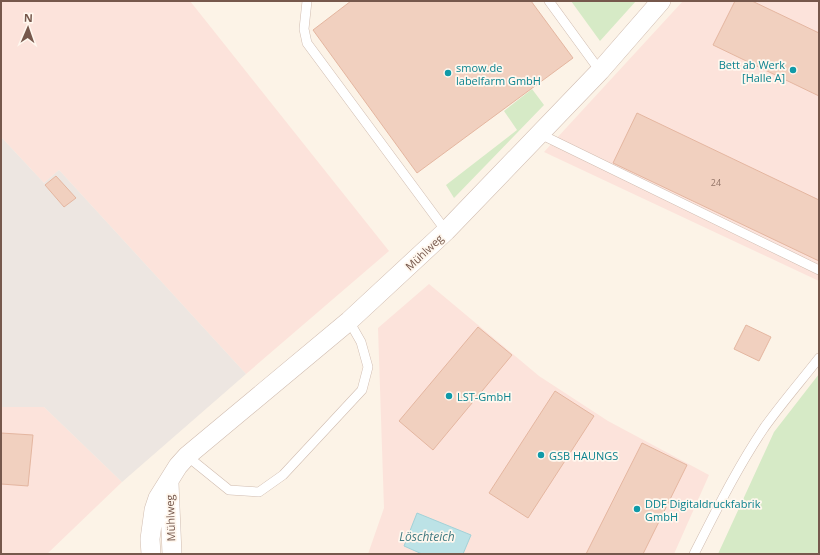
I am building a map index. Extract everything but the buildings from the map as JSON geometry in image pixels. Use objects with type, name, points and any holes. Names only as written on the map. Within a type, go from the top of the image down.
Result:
[{"type":"street","name":"Mühlweg","points":[[151,554],[150,539],[154,510],[158,498],[169,483],[178,466],[187,456],[349,321],[446,231],[600,71],[661,1]]},
{"type":"street","name":"Mühlweg","points":[[169,483],[172,554]]},
{"type":"lane","points":[[307,1],[304,28],[307,43],[446,231]]},
{"type":"lane","points":[[549,1],[600,71]]},
{"type":"lane","points":[[540,134],[819,270]]},
{"type":"lane","points":[[187,456],[229,490],[259,492],[283,475],[362,390],[368,366],[361,342],[349,321]]},
{"type":"lane","points":[[694,554],[731,481],[752,446],[819,358]]},
{"type":"shaded area","points":[[1,1],[190,1],[389,251],[246,374],[59,170],[44,183],[1,137]]},
{"type":"shaded area","points":[[683,1],[819,1],[819,281],[544,152]]},
{"type":"shaded area","points":[[1,137],[44,183],[59,170],[246,374],[122,482],[44,407],[1,407]]},
{"type":"shaded area","points":[[429,284],[539,376],[608,421],[709,475],[674,554],[368,554],[384,508],[378,328]]},
{"type":"shaded area","points":[[1,407],[44,407],[122,482],[47,554],[1,554]]},
{"type":"green space","points":[[571,1],[636,1],[600,41]]},
{"type":"green space","points":[[532,89],[544,105],[454,198],[446,185],[517,130],[504,111]]},
{"type":"green space","points":[[819,374],[819,554],[718,554],[774,432]]},
{"type":"water","name":"Löschteich","points":[[417,513],[471,535],[463,554],[422,554],[404,546]]},
{"type":"place","name":"Bett ab Werk [Halle A]","points":[[793,70]]},
{"type":"place","name":"smow.de labelfarm GmbH","points":[[448,73]]},
{"type":"place","name":"LST-GmbH","points":[[449,396]]},
{"type":"place","name":"GSB HAUNGS","points":[[541,455]]},
{"type":"place","name":"DDF Digitaldruckfabrik GmbH","points":[[637,509]]}]
